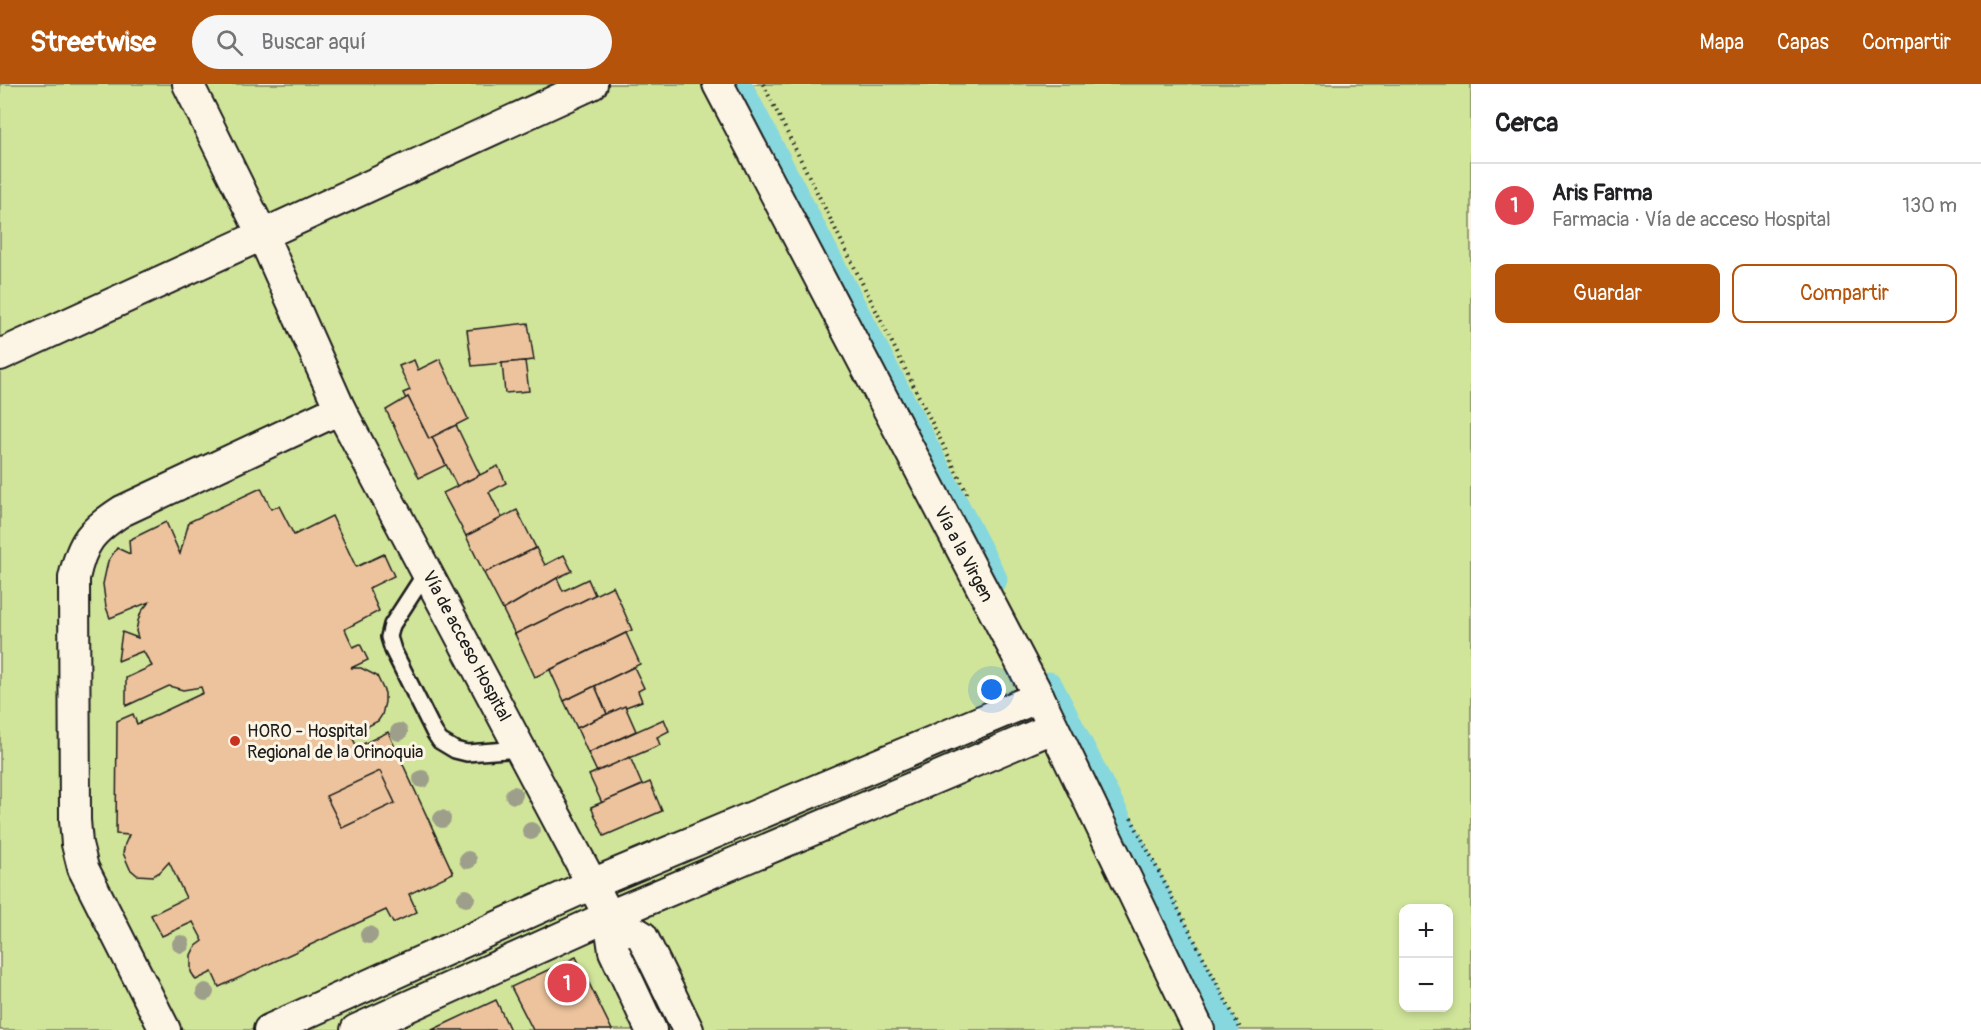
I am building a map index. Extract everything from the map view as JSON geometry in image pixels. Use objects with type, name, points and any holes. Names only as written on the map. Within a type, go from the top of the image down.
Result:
[{"type":"street","name":"Vía de acceso Hospital","points":[[188,84],[262,234],[340,409],[609,916]]},
{"type":"street","points":[[0,355],[592,84]]},
{"type":"street","name":"Vía a la Virgen","points":[[718,84],[1039,697],[1199,1030]]},
{"type":"street","points":[[165,1030],[83,868],[77,844],[74,578],[79,557],[86,542],[99,525],[340,409]]},
{"type":"street","points":[[269,1030],[592,884],[1039,697]]},
{"type":"street","points":[[356,1030],[609,916],[1053,728]]},
{"type":"street","points":[[609,916],[614,951],[651,1030]]},
{"type":"street","points":[[609,916],[642,936],[688,1030]]},
{"type":"lane","points":[[427,571],[392,625],[389,637],[393,650],[434,732],[448,746],[467,753],[521,749]]},
{"type":"green space","points":[[0,84],[1471,84],[1471,1030],[0,1030]]},
{"type":"building","points":[[528,323],[534,360],[472,366],[467,330]]},
{"type":"building","points":[[440,359],[468,419],[429,439],[408,397],[406,399],[403,393],[410,390],[399,366],[414,360],[418,370]]},
{"type":"building","points":[[525,361],[529,391],[505,393],[502,363]]},
{"type":"building","points":[[408,397],[429,439],[432,437],[446,465],[419,478],[386,410]]},
{"type":"building","points":[[456,425],[480,475],[457,486],[432,437]]},
{"type":"building","points":[[498,466],[506,483],[489,492],[502,518],[466,536],[443,493]]},
{"type":"building","name":"HORO - Hospital Regional de la Orinoquia","points":[[261,488],[271,509],[279,506],[294,535],[332,516],[356,567],[384,554],[394,576],[369,588],[379,611],[345,629],[353,647],[360,644],[368,660],[351,668],[361,668],[377,676],[385,693],[385,702],[378,721],[351,735],[357,747],[388,732],[453,873],[409,894],[417,912],[393,923],[386,910],[219,987],[212,972],[196,980],[191,972],[191,955],[195,947],[203,941],[193,922],[162,936],[151,915],[186,898],[169,862],[153,876],[137,875],[130,869],[123,853],[129,835],[116,834],[117,721],[133,714],[137,724],[203,693],[201,687],[183,690],[169,686],[126,706],[126,678],[152,666],[143,651],[118,661],[122,632],[138,638],[136,631],[138,621],[141,612],[149,602],[110,618],[103,584],[108,561],[117,548],[130,554],[129,540],[166,522],[180,554],[189,522]]},
{"type":"building","points":[[517,510],[536,548],[484,573],[466,536]]},
{"type":"building","points":[[536,548],[545,565],[564,555],[572,571],[503,610],[484,573]]},
{"type":"building","points":[[557,578],[563,591],[588,579],[595,595],[515,634],[503,610]]},
{"type":"building","points":[[613,586],[632,630],[535,677],[515,634]]},
{"type":"building","points":[[626,633],[640,664],[564,701],[550,670]]},
{"type":"building","points":[[634,667],[644,688],[638,691],[642,701],[607,714],[595,686]]},
{"type":"building","points":[[595,686],[607,714],[577,728],[564,701]]},
{"type":"building","points":[[625,706],[636,731],[588,753],[577,728]]},
{"type":"building","points":[[664,719],[669,731],[657,737],[660,745],[597,772],[588,753]]},
{"type":"building","points":[[630,757],[642,785],[602,803],[589,775]]},
{"type":"building","points":[[380,771],[395,803],[342,828],[326,796]]},
{"type":"building","points":[[650,782],[662,811],[604,836],[591,807]]},
{"type":"building","points":[[576,957],[612,1030],[533,1030],[511,987]]},
{"type":"building","points":[[496,1000],[510,1030],[432,1030]]},
{"type":"waterway","points":[[738,84],[994,579]]},
{"type":"waterway","points":[[1049,685],[1226,1030]]},
{"type":"place","name":"HORO - Hospital Regional de la Orinoquia","points":[[235,741]]},
{"type":"place","name":"Aris Farma","points":[[567,983]]}]
